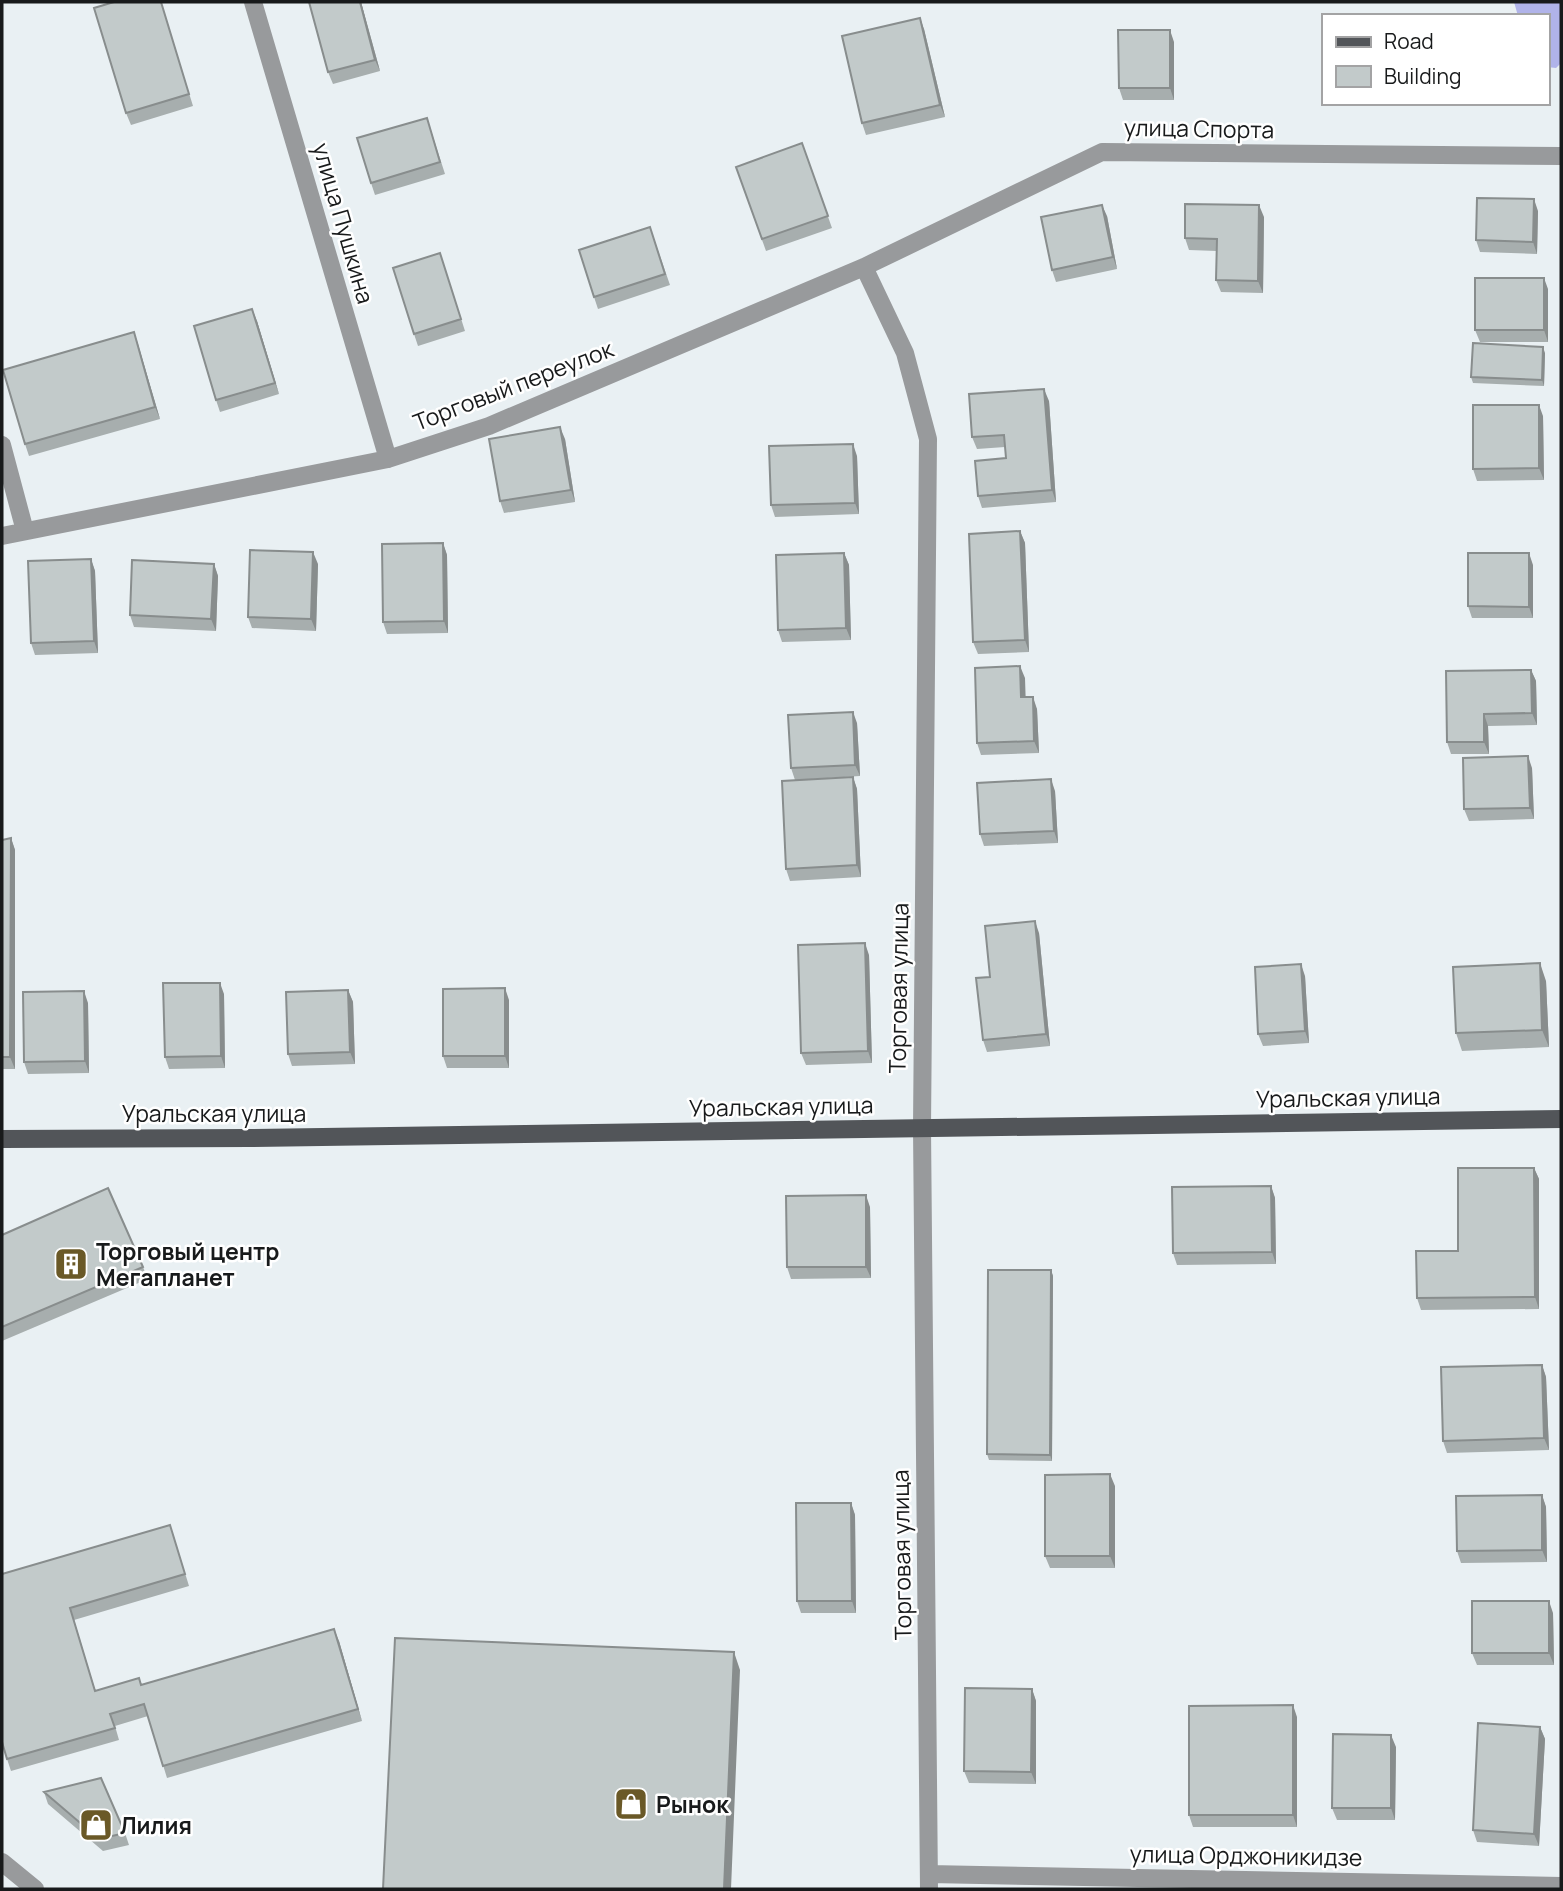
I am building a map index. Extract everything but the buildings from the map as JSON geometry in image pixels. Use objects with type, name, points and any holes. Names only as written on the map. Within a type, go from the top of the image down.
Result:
[{"type":"main road","name":"Уральская улица","points":[[2,1139],[1561,1119]]},
{"type":"street","name":"улица Пушкина","points":[[253,2],[388,459]]},
{"type":"street","name":"улица Спорта","points":[[864,267],[1102,152],[1561,156]]},
{"type":"street","name":"Торговый переулок","points":[[2,536],[388,459],[489,426],[864,267]]},
{"type":"street","name":"Торговая улица","points":[[864,267],[905,353],[928,439],[922,1128],[929,1882]]},
{"type":"street","points":[[2,445],[25,531]]},
{"type":"street","points":[[2,1862],[35,1889]]},
{"type":"street","name":"улица Орджоникидзе","points":[[929,1882],[1561,1886]]},
{"type":"water","points":[[1514,2],[1561,2],[1561,63],[1556,68],[1549,67],[1549,14],[1517,14]]},
{"type":"place","name":"Торговый центр Мегапланет","points":[[71,1264]]},
{"type":"place","name":"Рынок","points":[[631,1804]]},
{"type":"place","name":"Лилия","points":[[96,1825]]}]
